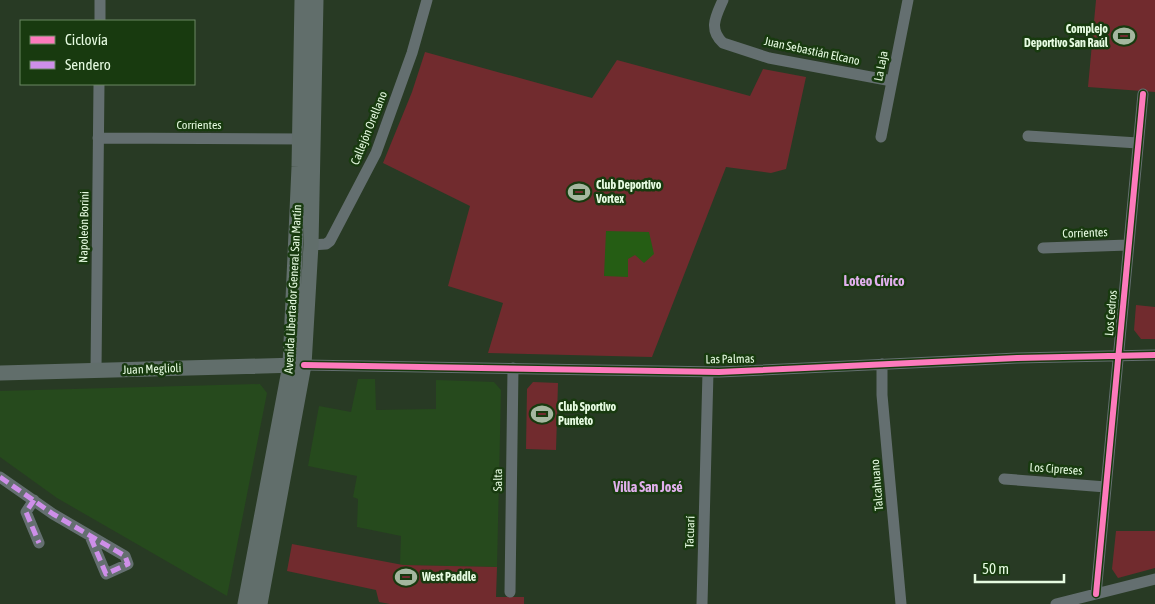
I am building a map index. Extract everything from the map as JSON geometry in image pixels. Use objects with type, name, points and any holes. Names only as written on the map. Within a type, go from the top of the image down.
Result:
[{"type":"main road","name":"Avenida Libertador General San Martín","points":[[260,604],[297,365],[311,245],[302,0]]},
{"type":"main road","name":"Avenida Libertador General San Martín","points":[[245,604],[297,365],[306,139],[316,0]]},
{"type":"main road","name":"Juan Meglioli","points":[[0,373],[297,365]]},
{"type":"street","points":[[100,0],[100,20]]},
{"type":"street","name":"Callejón Orellano","points":[[311,245],[326,244],[330,241],[376,152],[412,53],[427,0]]},
{"type":"street","name":"Juan Sebastián Elcano","points":[[723,0],[714,20],[715,34],[723,43],[769,58],[892,82]]},
{"type":"street","name":"La Laja","points":[[881,137],[908,0]]},
{"type":"street","name":"Napoleón Borini","points":[[96,370],[99,85]]},
{"type":"street","name":"Los Cedros","points":[[1096,594],[1143,94]]},
{"type":"street","points":[[1028,136],[1138,143]]},
{"type":"street","name":"Corrientes","points":[[98,138],[306,139]]},
{"type":"street","name":"Corrientes","points":[[1043,248],[1128,245]]},
{"type":"street","name":"Las Palmas","points":[[297,365],[708,372],[1017,358],[1155,355]]},
{"type":"street","name":"Talcahuano","points":[[882,364],[882,395],[901,604]]},
{"type":"street","name":"Salta","points":[[510,592],[513,368]]},
{"type":"street","name":"Tacuarí","points":[[702,604],[708,372]]},
{"type":"street","points":[[0,477],[90,536]]},
{"type":"street","name":"Los Cipreses","points":[[1004,479],[1106,487]]},
{"type":"street","points":[[34,500],[26,512],[39,543]]},
{"type":"street","points":[[1056,604],[1155,579]]},
{"type":"shaded area","name":"Complejo Deportivo San Raúl","points":[[1096,0],[1155,0],[1155,92],[1088,87]]},
{"type":"shaded area","name":"Club Deportivo Vortex","points":[[425,52],[592,98],[617,60],[750,96],[763,69],[806,77],[786,169],[771,173],[726,167],[652,357],[488,353],[503,303],[448,286],[470,206],[383,163],[412,92]]},
{"type":"shaded area","points":[[606,231],[649,232],[654,254],[644,263],[635,255],[628,259],[628,277],[604,276]]},
{"type":"shaded area","points":[[1136,305],[1155,307],[1155,339],[1141,339],[1134,330]]},
{"type":"shaded area","points":[[358,379],[375,379],[376,410],[436,409],[436,380],[494,382],[501,390],[497,567],[400,565],[401,536],[357,527],[358,499],[353,497],[357,476],[308,466],[319,406],[351,412]]},
{"type":"shaded area","name":"Club Sportivo Punteto","points":[[533,382],[558,383],[556,450],[526,449],[527,389]]},
{"type":"shaded area","points":[[260,384],[267,393],[227,596],[57,498],[0,457],[0,391]]},
{"type":"shaded area","points":[[1116,531],[1155,531],[1155,568],[1118,578],[1112,569]]},
{"type":"shaded area","name":"West Paddle","points":[[292,544],[403,565],[497,567],[496,597],[524,597],[524,604],[390,604],[379,602],[376,590],[287,571]]},
{"type":"marked path","points":[[0,477],[53,514],[125,556],[128,564],[106,574],[90,536]]},
{"type":"marked path","points":[[34,500],[26,512],[39,543]]},
{"type":"cycle path","points":[[1096,594],[1143,94]]},
{"type":"cycle path","points":[[304,365],[719,372],[1017,358],[1155,355]]},
{"type":"place","name":"Complejo Deportivo San Raúl","points":[[1124,36]]},
{"type":"place","name":"Club Deportivo Vortex","points":[[579,192]]},
{"type":"place","name":"Club Sportivo Punteto","points":[[542,414]]},
{"type":"place","name":"West Paddle","points":[[406,577]]},
{"type":"district","name":"Loteo Cívico","points":[[874,281]]},
{"type":"district","name":"Villa San José","points":[[648,487]]}]
